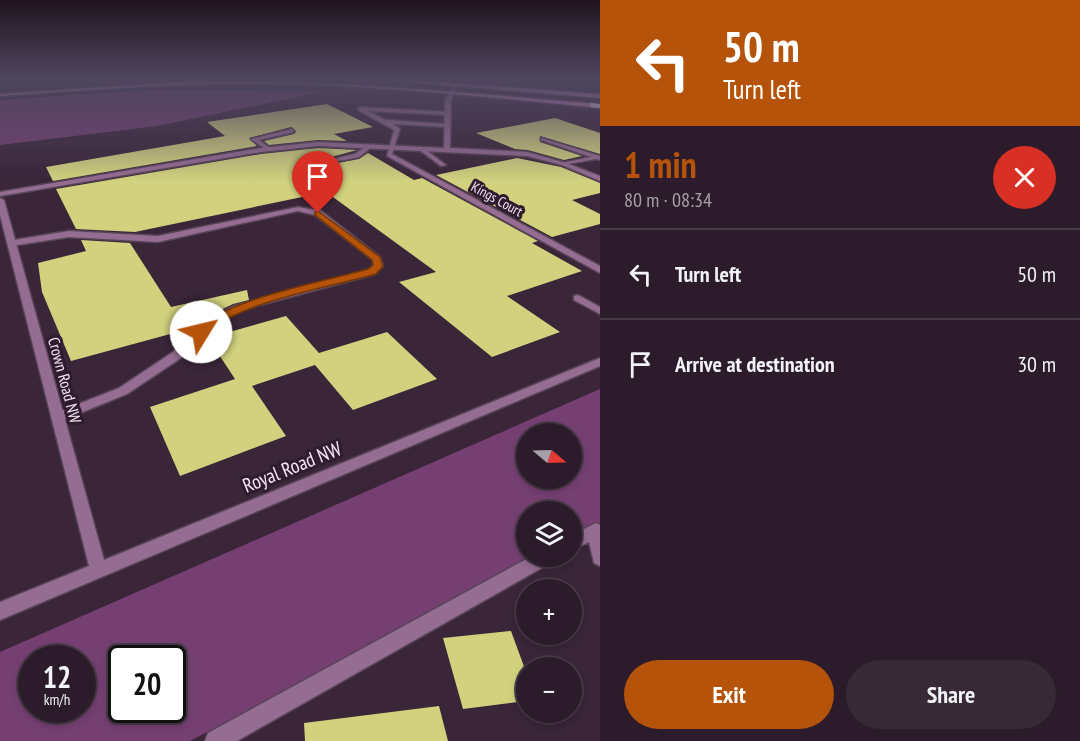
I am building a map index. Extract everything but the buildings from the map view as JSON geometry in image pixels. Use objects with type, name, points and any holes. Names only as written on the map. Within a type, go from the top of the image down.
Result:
[{"type":"street","points":[[367,113],[397,129],[391,147]]},
{"type":"street","points":[[438,113],[447,113],[447,149]]},
{"type":"street","points":[[385,122],[447,125]]},
{"type":"street","points":[[268,149],[254,139],[292,132]]},
{"type":"street","points":[[543,139],[600,157]]},
{"type":"street","points":[[0,194],[268,149],[318,144],[526,154],[564,164],[600,179]]},
{"type":"street","points":[[328,161],[357,156],[370,146]]},
{"type":"street","name":"Kings Court","points":[[391,147],[389,155],[600,270]]},
{"type":"street","points":[[420,148],[443,165]]},
{"type":"street","points":[[564,164],[600,157]]},
{"type":"street","name":"Crown Road NW","points":[[0,200],[98,569]]},
{"type":"street","points":[[11,243],[69,234],[158,239],[298,209],[318,213],[377,259],[378,266],[372,272],[238,308],[213,320],[177,355],[123,391],[58,417]]},
{"type":"street","points":[[578,298],[600,311]]},
{"type":"street","name":"Royal Road NW","points":[[0,611],[600,362]]},
{"type":"street","points":[[582,538],[598,529],[600,558]]},
{"type":"street","points":[[216,741],[528,567]]},
{"type":"shaded area","points":[[0,113],[222,113],[157,126],[0,145]]},
{"type":"shaded area","points":[[600,389],[600,527],[582,537],[582,501],[516,501],[516,567],[525,567],[190,741],[0,741],[0,652],[516,426],[516,489],[582,489],[582,423],[522,423]]},
{"type":"route","points":[[201,332],[213,320],[238,308],[372,272],[378,266],[377,259],[318,213]]}]
